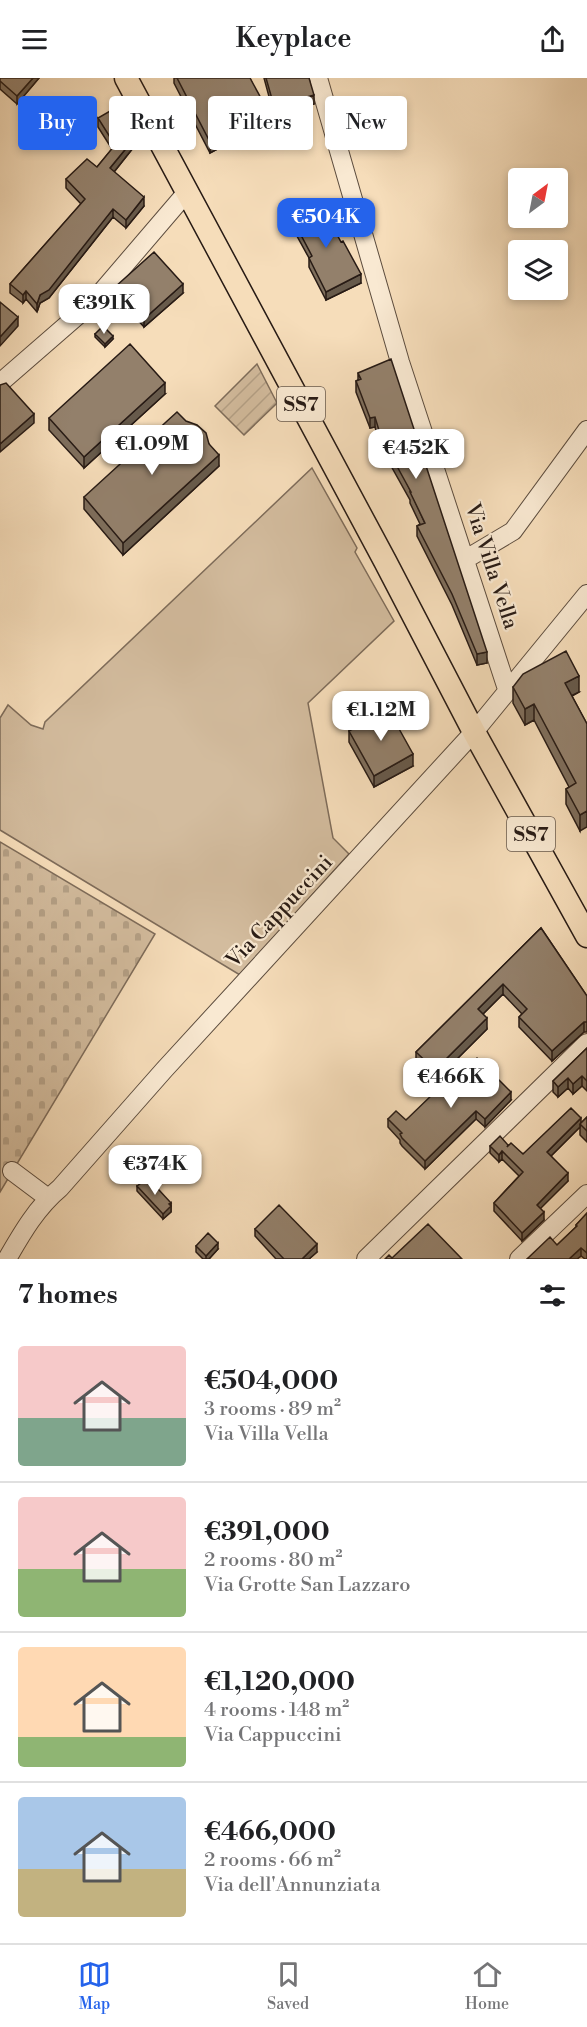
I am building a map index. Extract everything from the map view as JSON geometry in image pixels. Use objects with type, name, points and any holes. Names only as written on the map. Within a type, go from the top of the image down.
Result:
[{"type":"main road","name":"SS7","points":[[126,78],[386,561],[474,732],[584,923]]},
{"type":"street","name":"Via Villa Vella","points":[[318,78],[400,362],[507,689]]},
{"type":"street","points":[[0,383],[92,303],[187,192]]},
{"type":"street","points":[[466,559],[513,531],[587,430]]},
{"type":"street","name":"Via Cappuccini","points":[[7,1259],[27,1226],[48,1198],[60,1188],[180,1052],[474,732],[587,594]]},
{"type":"street","points":[[366,1259],[587,1043]]},
{"type":"street","points":[[12,1171],[48,1198]]},
{"type":"street","points":[[519,1259],[587,1194]]},
{"type":"green space","points":[[257,364],[277,403],[244,435],[215,406]]},
{"type":"green space","points":[[312,468],[357,548],[355,552],[394,621],[308,703],[333,838],[349,854],[240,975],[0,830],[0,718],[8,705],[31,725],[43,729],[45,722]]},
{"type":"green space","points":[[0,842],[155,934],[0,1192]]},
{"type":"building","points":[[0,78],[33,78],[17,96],[0,81]]},
{"type":"building","points":[[177,78],[250,78],[260,96],[208,96],[208,138],[196,115],[196,96],[186,96]]},
{"type":"building","points":[[266,78],[309,78],[314,95],[310,96],[271,96]]},
{"type":"building","points":[[109,112],[109,135],[98,118]]},
{"type":"building","points":[[111,150],[125,150],[110,168],[144,197],[126,220],[113,209],[49,290],[40,295],[37,304],[26,291],[23,295],[10,284],[85,199],[66,179],[87,159],[97,167]]},
{"type":"building","points":[[320,203],[361,274],[326,292],[309,258],[312,256],[292,218]]},
{"type":"building","points":[[154,252],[183,284],[144,319],[115,287]]},
{"type":"building","points":[[0,302],[18,317],[0,337]]},
{"type":"building","points":[[103,326],[113,336],[105,344],[95,334]]},
{"type":"building","points":[[130,344],[165,383],[84,457],[49,418]]},
{"type":"building","points":[[391,359],[487,652],[477,654],[452,594],[417,526],[425,523],[381,437],[375,417],[370,418],[356,381],[361,379],[358,373]]},
{"type":"building","points":[[6,383],[34,414],[0,444],[0,385]]},
{"type":"building","points":[[177,412],[186,421],[197,425],[206,433],[209,444],[219,455],[123,543],[84,497]]},
{"type":"building","points":[[566,651],[579,676],[565,683],[587,724],[587,811],[580,815],[566,789],[576,783],[534,704],[525,709],[513,687],[523,674]]},
{"type":"building","points":[[388,709],[413,754],[374,776],[349,731]]},
{"type":"building","points":[[541,928],[587,996],[587,1022],[584,1022],[552,1051],[519,1017],[527,1009],[503,984],[478,1009],[487,1018],[435,1070],[416,1052]]},
{"type":"building","points":[[587,1048],[587,1081],[582,1076],[573,1084],[568,1078],[558,1087],[553,1081]]},
{"type":"building","points":[[477,1058],[511,1092],[485,1119],[476,1111],[425,1161],[402,1138],[400,1134],[402,1133],[388,1119],[396,1111],[406,1120],[436,1091],[440,1095]]},
{"type":"building","points":[[571,1108],[581,1118],[547,1152],[568,1173],[537,1205],[544,1212],[522,1233],[494,1203],[523,1172],[502,1151],[499,1155],[490,1146],[500,1136],[508,1145],[507,1147],[511,1143],[523,1154]]},
{"type":"building","points":[[587,1117],[587,1131],[580,1124]]},
{"type":"building","points":[[148,1178],[171,1203],[163,1214],[137,1186]]},
{"type":"building","points":[[279,1205],[317,1244],[302,1259],[284,1259],[255,1229]]},
{"type":"building","points":[[587,1213],[587,1253],[581,1248],[569,1259],[527,1259],[550,1237],[557,1245]]},
{"type":"building","points":[[428,1224],[462,1259],[385,1259],[389,1255],[392,1258]]},
{"type":"building","points":[[208,1233],[218,1243],[206,1256],[196,1246]]}]
